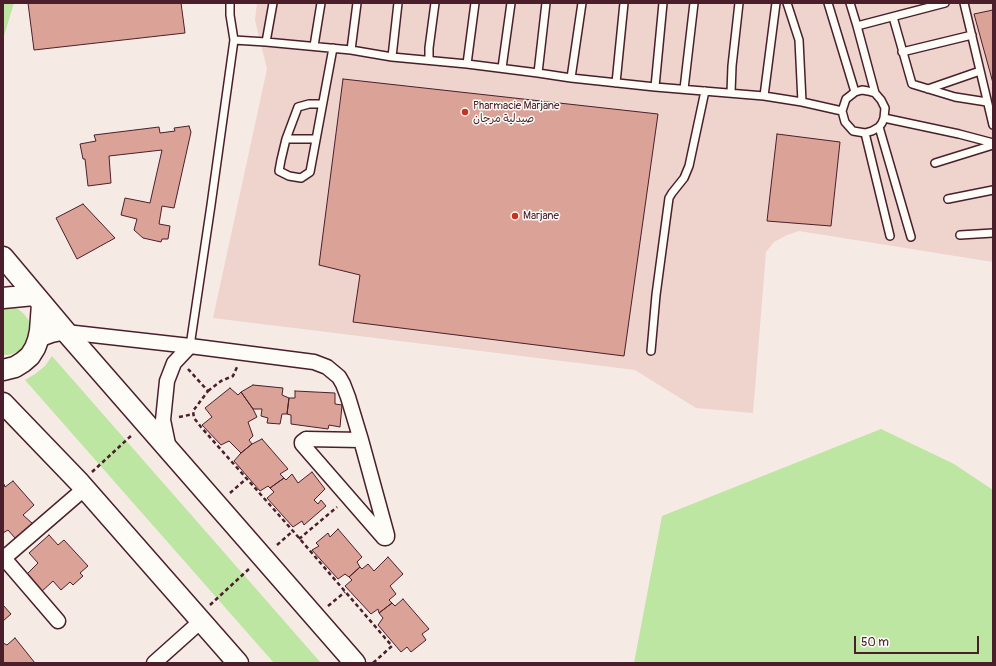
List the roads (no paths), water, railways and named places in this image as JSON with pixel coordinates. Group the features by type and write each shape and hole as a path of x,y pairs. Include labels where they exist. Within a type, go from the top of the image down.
{"street":[{"path":"3,257 170,452 355,663"},
{"path":"3,298 10,296 38,299"},
{"path":"3,370 15,367 23,362 30,356 35,348 38,340 38,299"},
{"path":"38,340 66,332 314,362 327,367 339,377 343,384 361,440 387,537 384,538 302,444 302,442 306,439 361,440"},
{"path":"170,452 163,420 166,381 174,363 190,346"},
{"path":"3,404 82,486 238,663"},
{"path":"58,621 3,558 82,486"},
{"path":"154,663 199,619"}],"lane":[{"path":"190,346 212,205 234,40 230,15 230,3"},
{"path":"266,42 273,3"},
{"path":"314,46 321,3"},
{"path":"350,50 358,3"},
{"path":"392,57 398,3"},
{"path":"429,60 429,48 435,3"},
{"path":"467,64 475,3"},
{"path":"502,68 511,3"},
{"path":"538,73 546,3"},
{"path":"571,78 582,3"},
{"path":"616,83 624,3"},
{"path":"654,87 663,3"},
{"path":"684,90 694,3"},
{"path":"731,93 732,66 739,3"},
{"path":"764,96 776,3"},
{"path":"787,3 799,40 802,102"},
{"path":"828,3 855,92"},
{"path":"850,3 875,93 885,108 884,118 879,127 872,132 865,133 853,131 845,122 842,111 846,99 855,92 862,90 875,93"},
{"path":"857,26 945,3"},
{"path":"964,3 993,125"},
{"path":"893,17 912,84 955,97 987,102"},
{"path":"902,52 972,35"},
{"path":"234,40 350,50 392,57 502,68 616,83 764,96 802,102 842,111"},
{"path":"322,104 309,104 298,107 286,139 279,171 289,176 300,178 310,172 332,48"},
{"path":"928,89 980,71"},
{"path":"651,351 656,295 669,198 684,178 689,166 705,91"},
{"path":"884,118 959,134 993,144"},
{"path":"879,127 911,237"},
{"path":"865,133 890,236"},
{"path":"286,139 316,140"},
{"path":"935,163 993,144"},
{"path":"948,199 993,190"},
{"path":"960,235 993,233"}],"place":[{"name":"Pharmacie Marjane صيدلية مرجان","path":"465,112"},
{"name":"Marjane","path":"515,216"}]}
